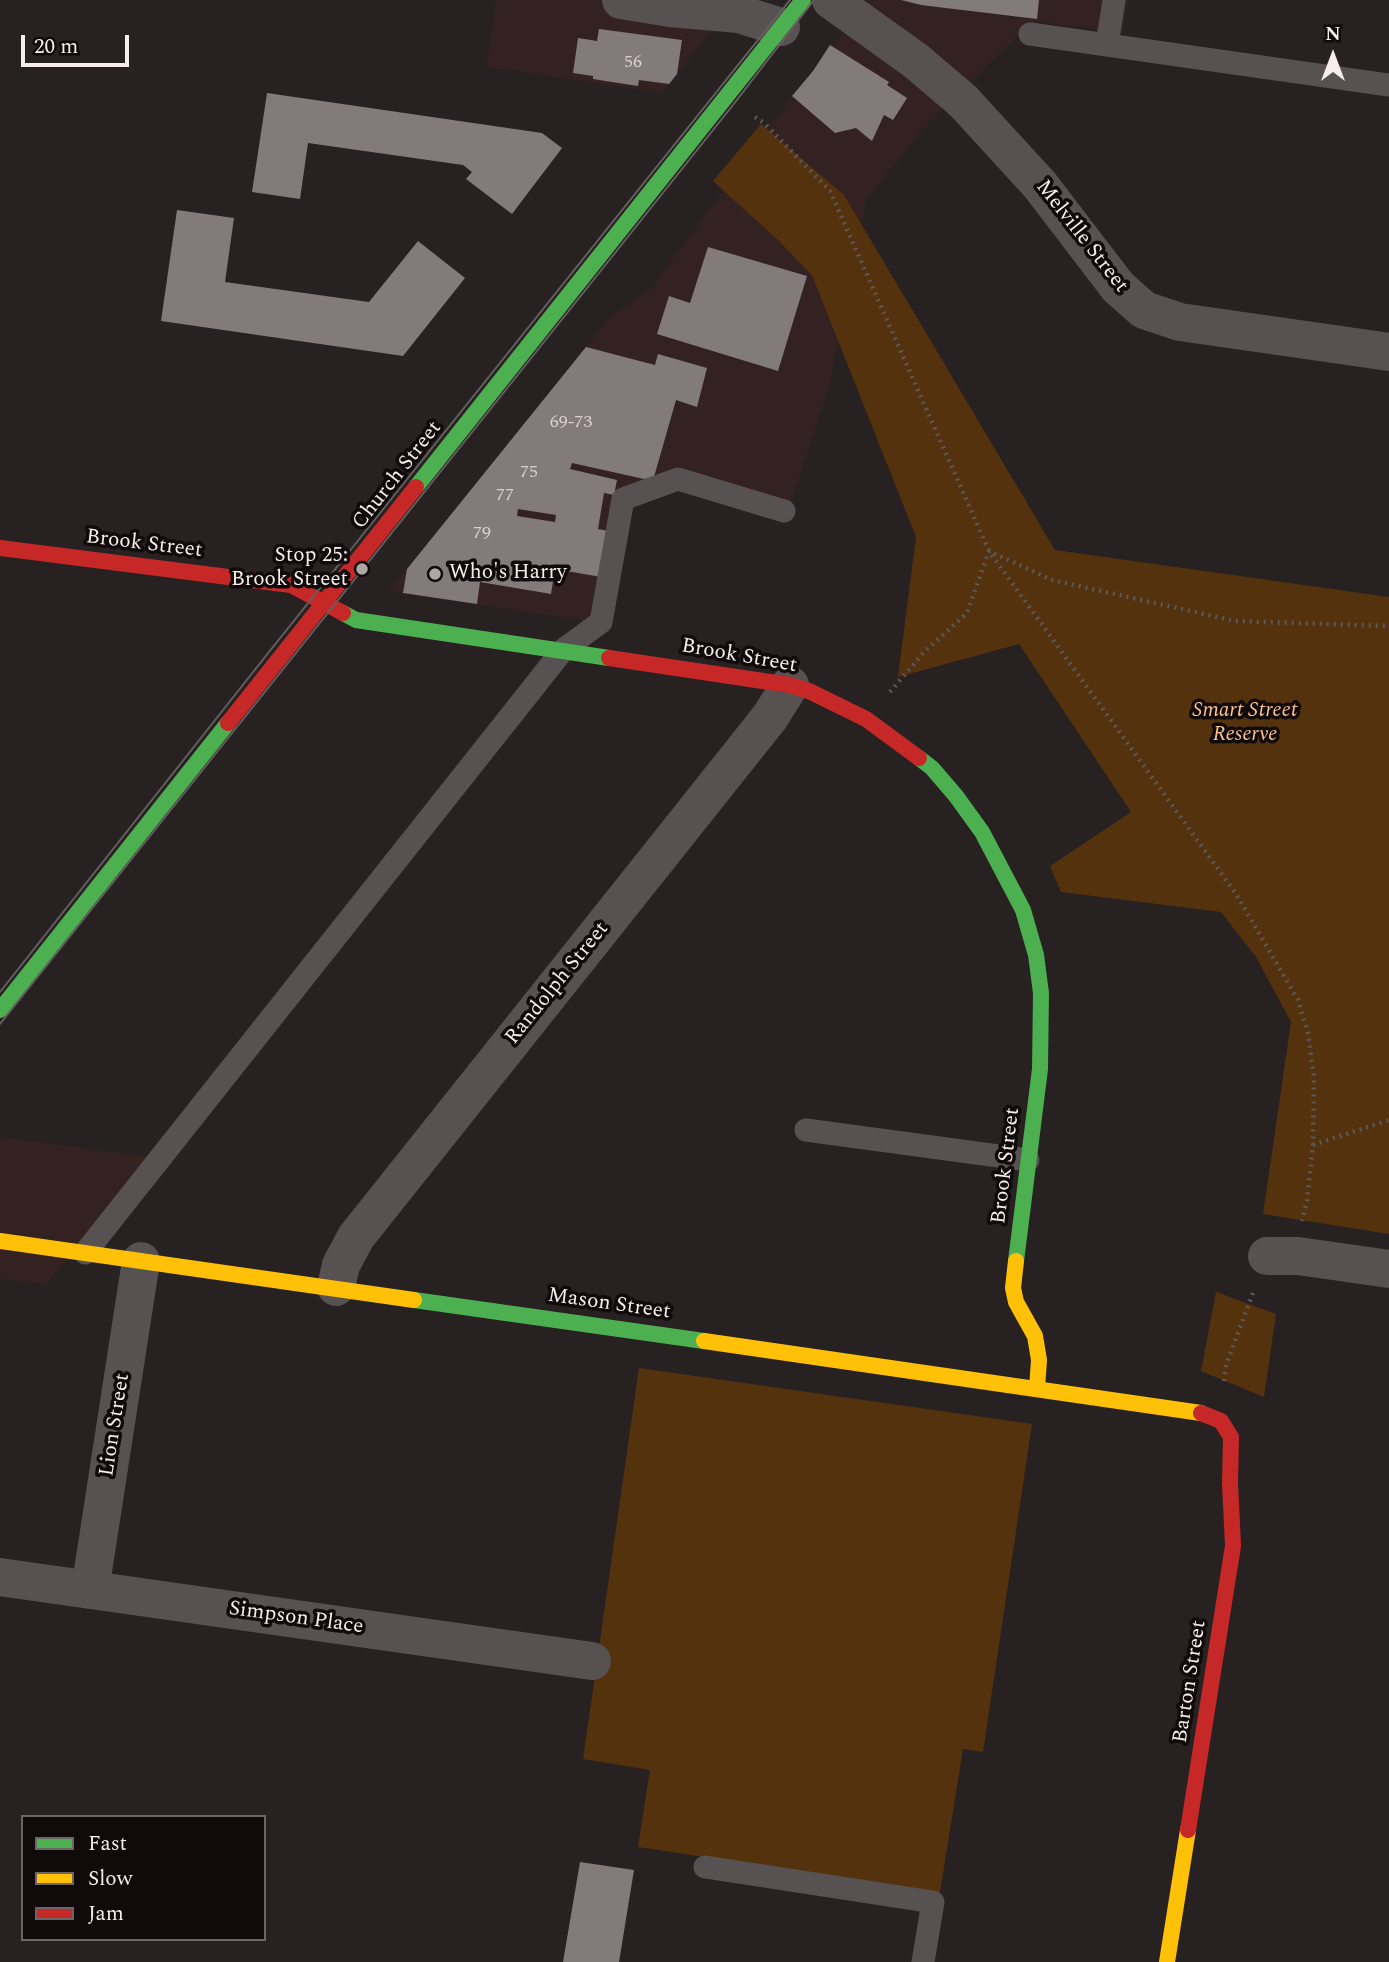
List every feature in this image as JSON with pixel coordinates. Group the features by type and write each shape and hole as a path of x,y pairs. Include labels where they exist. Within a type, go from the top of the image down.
{"street":[{"path":"621,0 739,14 792,13"},
{"name":"Melville Street","path":"831,0 916,61 963,101 1040,185 1118,287 1144,310 1180,322 1389,352"},
{"name":"Church Street","path":"0,1010 792,13"},
{"name":"Brook Street","path":"0,548 291,585 356,620 790,685 809,691 866,719 932,768 982,832 1023,911 1036,955 1041,1014 1040,1069 1013,1288 1016,1302 1035,1336 1039,1360 1037,1388"},
{"name":"Randolph Street","path":"336,1287 341,1265 356,1237 770,717 790,685"},
{"name":"Mason Street","path":"0,1241 1037,1388 1212,1416"},
{"path":"1267,1256 1298,1256 1389,1269"},
{"name":"Lion Street","path":"90,1590 141,1261"},
{"name":"Barton Street","path":"1167,1962 1233,1546 1231,1437 1221,1420 1212,1416"},
{"name":"Simpson Place","path":"0,1577 592,1661"}],"lane":[{"path":"1107,45 1114,0"},
{"path":"1030,34 1389,85"},
{"path":"85,1253 563,650 601,622 623,499 678,479 784,511"},
{"path":"806,1130 1028,1160"},
{"path":"705,1867 933,1902 923,1962"}],"path":[{"path":"725,98 764,123 830,191 989,551 1236,894 1283,972 1298,1000 1308,1033 1314,1078 1312,1145 1389,1120"},
{"path":"989,551 1052,580 1235,621 1389,626"},
{"path":"866,719 924,652 967,613 989,551"}],"shaded area":[{"path":"496,0 736,0 662,93 486,67"},
{"path":"869,0 1128,0 1123,32 1033,21 923,129 866,201 828,390 785,521 675,490 630,506 611,625 389,591 609,318 650,290 778,115"},
{"path":"0,1137 152,1157 46,1285 0,1279"}],"green space":[{"name":"Smart Street Reserve","path":"761,124 844,195 1055,550 1389,597 1389,1234 1263,1214 1291,1022 1256,957 1221,912 1061,892 1050,866 1131,812 1019,644 898,677 916,537 812,275 713,181"},
{"path":"1216,1292 1276,1314 1264,1397 1201,1371"},
{"path":"639,1368 1032,1424 983,1752 963,1749 940,1892 638,1847 650,1770 583,1759"}],"building":[{"path":"901,0 1039,0 1037,19 921,5"},
{"path":"599,29 682,40 677,74 669,84 639,80 638,86 573,73 578,38 597,41"},
{"path":"830,45 889,82 887,85 907,98 893,120 884,115 872,141 856,128 835,133 792,96"},
{"path":"267,93 542,133 562,148 512,214 466,179 472,172 463,165 308,143 300,199 252,192"},
{"path":"177,210 234,218 225,282 369,302 418,241 465,278 403,356 161,321"},
{"path":"708,247 807,276 778,371 657,334 669,296 690,303"},
{"path":"586,347 655,365 658,354 707,368 697,407 676,400 654,477 644,479 572,463 570,469 617,480 614,495 604,493 598,529 609,531 601,577 555,569 551,594 480,582 477,604 403,593 407,569","holes":["518,509 556,515 555,522 517,516"]},
{"path":"580,1862 634,1870 619,1962 563,1962"}],"tram line":[{"path":"0,992 790,0"},
{"path":"0,1024 814,0"}],"traffic: fast":[{"path":"416,487 803,0"},
{"path":"343,613 356,620 609,658"},
{"path":"0,1010 228,723"},
{"path":"919,758 932,768 956,796 982,832 1023,910 1036,955 1041,993 1040,1069 1016,1261"},
{"path":"414,1300 704,1341"}],"traffic: slow":[{"path":"0,1241 414,1300"},
{"path":"1016,1261 1013,1288 1016,1302 1035,1336 1039,1360 1037,1388"},
{"path":"704,1341 1201,1413"},
{"path":"1167,1962 1188,1830"}],"traffic: jam":[{"path":"228,723 416,487"},
{"path":"0,548 291,585 343,613"},
{"path":"609,658 790,685 809,691 866,719 919,758"},
{"path":"1188,1830 1233,1546 1231,1437 1221,1421 1201,1413"}],"place":[{"name":"Stop 25: Brook Street","path":"362,569"},
{"name":"Who's Harry","path":"435,574"}]}
